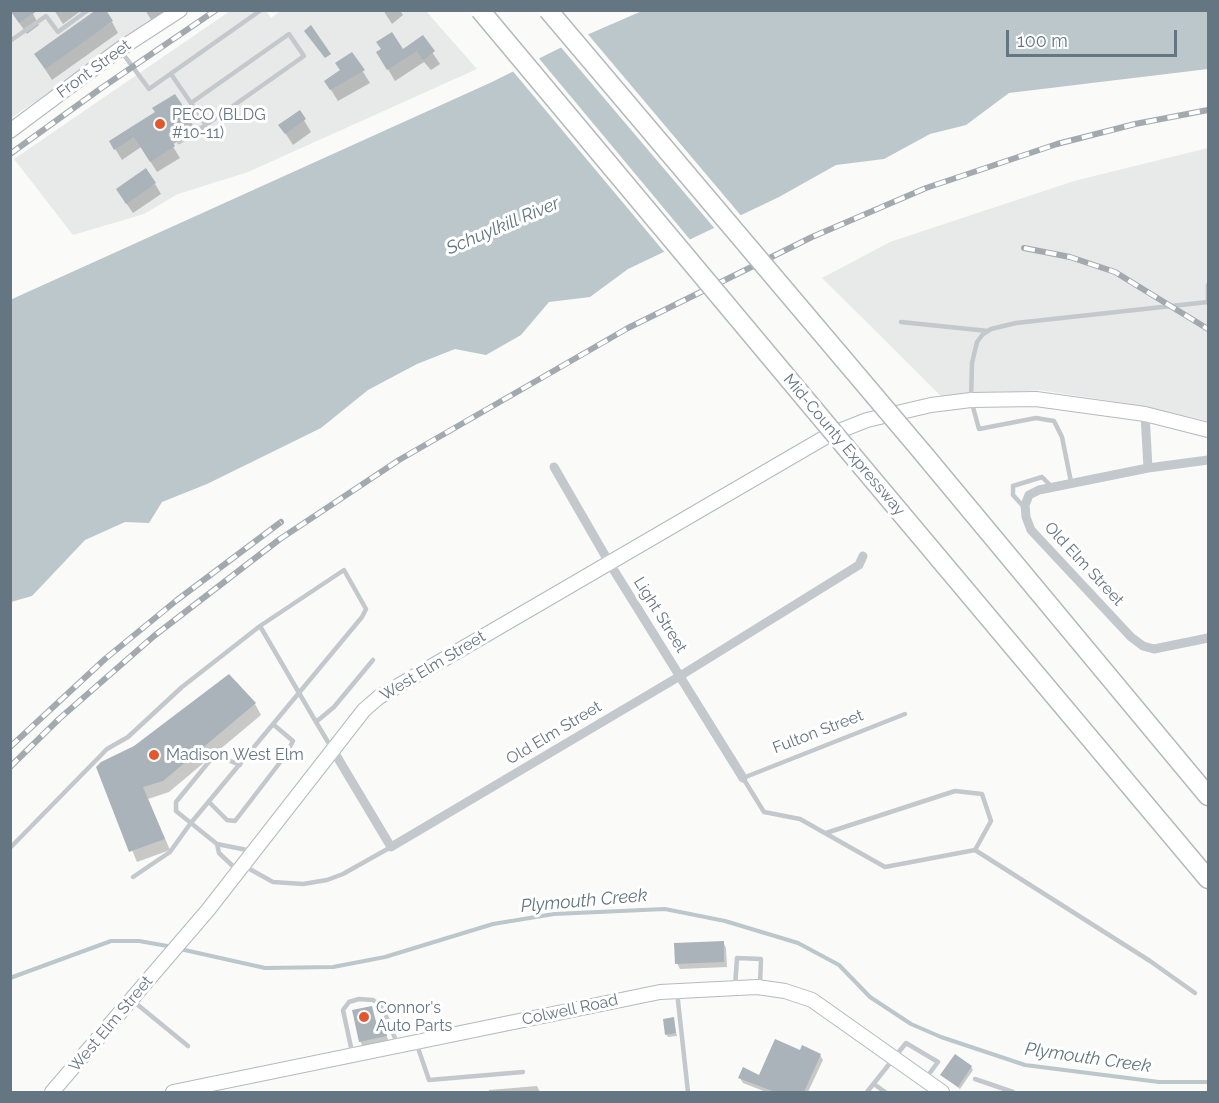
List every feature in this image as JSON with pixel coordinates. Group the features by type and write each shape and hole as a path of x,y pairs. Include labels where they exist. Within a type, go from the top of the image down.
{"highway":[{"name":"Mid-County Expressway","path":"480,10 1209,879"},
{"path":"548,10 1209,796"}],"main road":[{"name":"Front Street","path":"10,131 120,49 180,10"},
{"name":"West Elm Street","path":"52,1092 208,910 364,710 379,697 829,435 867,420 931,405 971,400 1036,399 1144,414 1209,430"},
{"name":"Colwell Road","path":"172,1092 676,990 735,987 785,990 812,1000 942,1092"}],"street":[{"path":"1144,414 1148,468"},
{"path":"1025,508 1029,495 1052,487 1148,468 1209,460"},
{"name":"Light Street","path":"554,467 610,564 742,778"},
{"name":"Old Elm Street","path":"1025,508 1031,530 1131,637 1143,646 1154,649 1209,638"},
{"name":"Old Elm Street","path":"391,847 680,676 859,565 863,556"},
{"path":"333,750 391,847"}],"lane":[{"path":"10,41 46,16 58,32 88,10"},
{"path":"120,49 149,89 261,10"},
{"path":"179,142 304,56 289,34 190,103"},
{"path":"171,74 206,124"},
{"path":"901,322 988,331 1016,323 1208,302 1209,285"},
{"path":"988,331 977,342 973,354 971,400 979,429 1036,418 1053,421 1062,437 1072,483"},
{"path":"1025,508 1013,495 1013,486 1041,477 1052,487"},
{"path":"10,848 107,749 128,737 182,687 260,626 344,570 366,609 299,695 190,824 170,852 133,877"},
{"path":"260,626 333,750"},
{"path":"316,722 334,707 374,660"},
{"name":"Fulton Street","path":"742,778 905,714"},
{"path":"209,802 228,820 235,821 285,756 293,741 274,725"},
{"path":"240,765 223,758 212,758 202,767 176,802 176,811 217,844 254,852"},
{"path":"742,778 764,812 800,819 885,867 975,850 1150,961 1195,993"},
{"path":"826,833 955,791 982,794 991,821 975,850"},
{"name":"Old Elm Street","path":"217,844 219,853 241,868 262,878 273,882 303,884 327,880 343,874 391,847"},
{"path":"735,987 737,958 761,959 760,987"},
{"path":"676,990 688,1092"},
{"path":"131,1000 188,1046"},
{"path":"352,1055 343,1010 349,1002 373,1000 382,1006 398,1046"},
{"path":"416,1042 429,1080 523,1072"},
{"path":"867,1092 906,1043 938,1062 924,1080"},
{"path":"975,1079 1013,1092"},
{"path":"874,1084 885,1092"}],"shaded area":[{"path":"282,10 426,11 477,69 248,172 178,194 144,214 73,235 14,159 230,11 266,11 271,18"},
{"path":"11,11 170,11 11,118"},
{"path":"1208,148 1208,421 1131,404 1039,390 944,399 822,278 890,242 1074,181"}],"water":[{"name":"Schuylkill River","path":"642,11 1208,11 1208,69 1009,93 966,125 930,134 884,159 836,165 779,197 628,269 590,297 549,302 521,335 486,355 455,349 417,364 368,390 321,428 207,484 162,502 149,523 125,522 85,540 32,596 11,602 10,300 492,82 582,37"}],"pier":[{"path":"586,32 743,218 716,230 559,45"},
{"path":"537,56 692,242 666,254 511,69"}],"building":[{"path":"10,10 38,10 19,23"},
{"path":"96,10 106,10 113,21 45,69 34,54"},
{"path":"311,25 331,54 325,58 304,31"},
{"path":"392,32 403,49 423,35 435,51 423,60 417,51 387,70 376,52 381,49 376,42"},
{"path":"352,52 365,70 330,90 324,81 340,70 335,63"},
{"name":"PECO (BLDG #10-11)","path":"175,94 191,118 167,134 175,146 150,162 134,137 114,150 109,141 155,112 152,108"},
{"name":"PECO (BLDG #10-11)","path":"300,110 306,119 285,134 278,125"},
{"name":"PECO (BLDG #10-11)","path":"146,168 156,183 126,204 116,189"},
{"name":"Madison West Elm","path":"229,674 256,703 163,781 143,787 165,839 129,852 96,767 101,762 134,746"},
{"path":"724,941 724,962 675,964 674,943"},
{"name":"Connor's Auto Parts","path":"372,1006 377,1026 384,1024 387,1036 359,1042 352,1010"},
{"path":"674,1017 676,1033 665,1035 663,1019"},
{"path":"775,1039 800,1050 802,1045 821,1054 804,1092 775,1092 738,1078 743,1067 759,1075"},
{"path":"955,1054 972,1066 958,1087 940,1075"}],"waterway":[{"name":"Plymouth Creek","path":"180,949 265,968 333,967 385,957 493,924 554,914 665,909 725,921 798,943 839,965 870,997 911,1024 941,1037 1025,1065 1159,1082 1208,1082"},
{"name":"Plymouth Creek","path":"10,978 111,941 139,941 173,947"}],"railway":[{"path":"10,154 216,10"},
{"path":"10,767 59,719 154,636 280,539 399,460 628,328 812,237 926,188 1057,144 1135,124 1208,110"},
{"path":"1024,248 1070,257 1115,272 1208,329"},
{"path":"10,747 105,659 177,600 281,522"}],"place":[{"name":"PECO (BLDG #10-11)","path":"160,124"},
{"name":"Madison West Elm","path":"154,755"},
{"name":"Connor's Auto Parts","path":"364,1017"}]}
